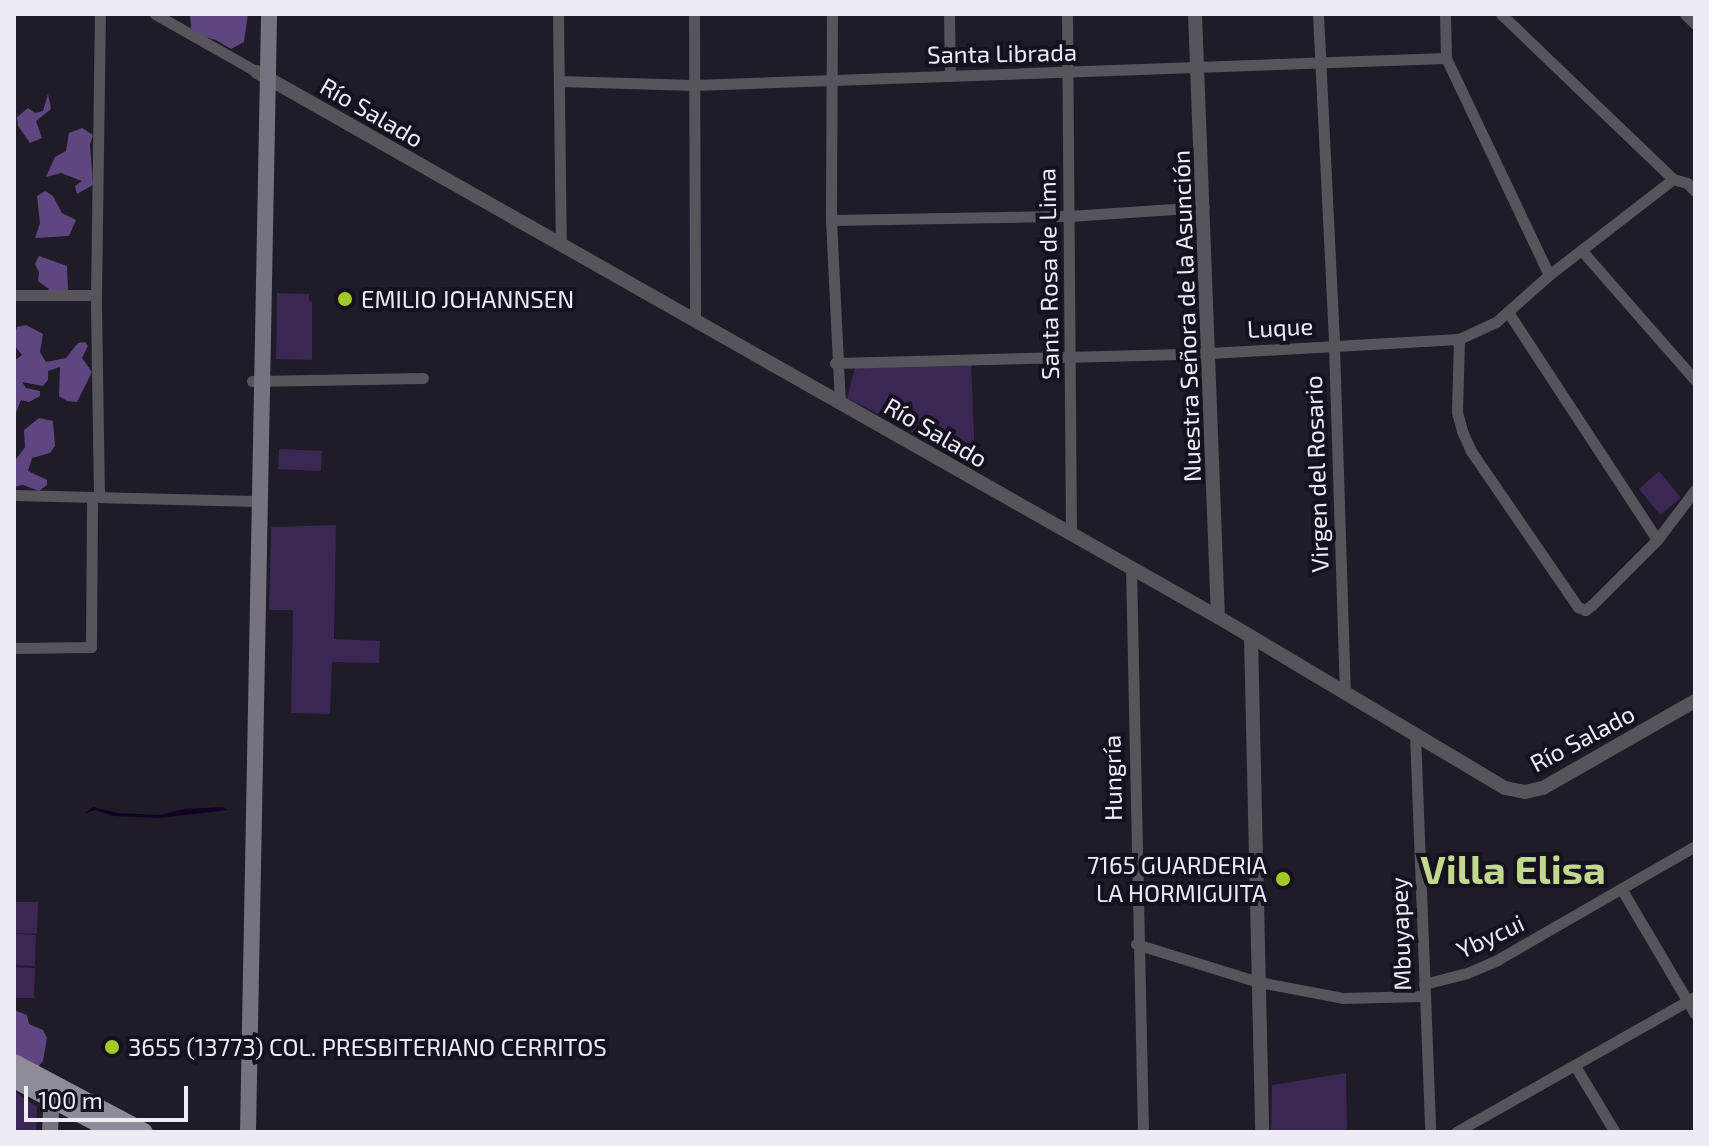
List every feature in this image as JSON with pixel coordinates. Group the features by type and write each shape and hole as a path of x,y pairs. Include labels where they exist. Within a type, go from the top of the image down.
{"main road":[{"path":"241,1132 258,381 262,75 258,14"},
{"path":"262,75 269,14"},
{"path":"248,1132 253,654"},
{"path":"14,1063 115,1132"},
{"path":"14,1079 51,1091 144,1132"},
{"path":"50,1132 51,1091"}],"street":[{"path":"14,648 91,647 96,497 100,14"},
{"name":"Río Salado","path":"155,14 1218,617 1488,779 1525,792 1543,788 1695,701"},
{"path":"558,14 561,245"},
{"path":"694,14 695,321"},
{"path":"832,14 831,220 835,363 840,403"},
{"path":"949,14 950,76"},
{"name":"Santa Rosa de Lima","path":"1067,14 1071,534"},
{"name":"Nuestra Señora de la Asunción","path":"1195,14 1218,617"},
{"name":"Virgen del Rosario","path":"1318,14 1334,346 1345,692"},
{"path":"1445,14 1446,58 1549,275"},
{"path":"1501,14 1673,179 1692,183"},
{"path":"1685,14 1695,24"},
{"name":"Santa Librada","path":"559,81 695,85 1446,58"},
{"name":"Luque","path":"835,363 1210,353 1459,339 1479,332 1508,312 1549,275 1673,179"},
{"path":"831,220 1069,216 1204,207"},
{"path":"1582,251 1695,380"},
{"path":"14,295 96,295"},
{"path":"1508,312 1657,540"},
{"path":"1459,339 1457,412 1462,431 1471,451 1578,607 1585,610 1592,605 1657,540 1695,490"},
{"path":"258,381 423,378"},
{"path":"14,495 256,501"},
{"name":"Hungría","path":"1131,568 1136,944 1143,1132"},
{"path":"1251,637 1262,1132"},
{"name":"Mbuyapey","path":"1415,734 1430,1132"},
{"name":"Ybycui","path":"1136,944 1259,982 1343,998 1424,990 1497,960 1695,846"},
{"path":"1622,890 1692,999 1695,1014"},
{"path":"1456,1132 1470,1129 1692,999"},
{"path":"1575,1066 1615,1132"}],"shaded area":[{"path":"190,14 248,14 244,42 231,49 216,40 198,35 191,28"},
{"path":"48,94 51,109 36,121 42,138 30,143 18,126 17,117 28,108 35,113 43,111"},
{"path":"82,128 93,135 90,145 93,185 77,194 75,186 82,181 61,173 46,177 55,157 66,151 69,133"},
{"path":"45,191 53,196 62,213 76,220 69,236 35,238 40,223 37,196"},
{"path":"39,256 67,266 68,290 42,295 49,289 38,281 39,272 35,264"},
{"path":"277,293 309,294 309,301 312,302 312,360 276,359"},
{"path":"26,325 43,334 40,352 46,362 66,358 78,343 85,342 88,346 82,358 92,372 77,402 59,396 60,367 48,371 48,380 43,386 22,382 26,388 40,391 40,396 29,402 21,400 14,418 14,361 22,355 14,345 14,336 17,327"},
{"path":"971,358 975,464 847,398 856,363"},
{"path":"39,418 53,421 55,446 50,453 32,458 28,471 47,480 47,485 39,491 23,485 14,487 14,462 25,447 24,430"},
{"path":"279,449 322,451 321,471 278,469"},
{"path":"1659,471 1681,498 1660,515 1639,489"},
{"path":"336,525 334,639 380,641 379,663 332,662 330,714 291,713 293,610 269,610 271,527"},
{"path":"93,807 118,813 160,815 184,809 223,807 228,810 160,818 114,816 95,810 84,814"},
{"path":"14,902 38,902 37,934 14,933"},
{"path":"14,934 36,935 35,966 14,965"},
{"path":"14,967 35,968 34,998 14,998"},
{"path":"14,1010 27,1015 29,1024 43,1030 47,1038 43,1061 38,1067 14,1059"},
{"path":"1346,1073 1347,1132 1271,1132 1272,1085"},
{"path":"14,1091 37,1107 36,1132 14,1132"}],"place":[{"name":"EMILIO JOHANNSEN","path":"345,299"},
{"name":"7165 GUARDERIA LA HORMIGUITA","path":"1283,879"},
{"name":"3655 (13773) COL. PRESBITERIANO CERRITOS","path":"112,1047"}],"district":[{"name":"Villa Elisa","path":"1513,868"}]}
